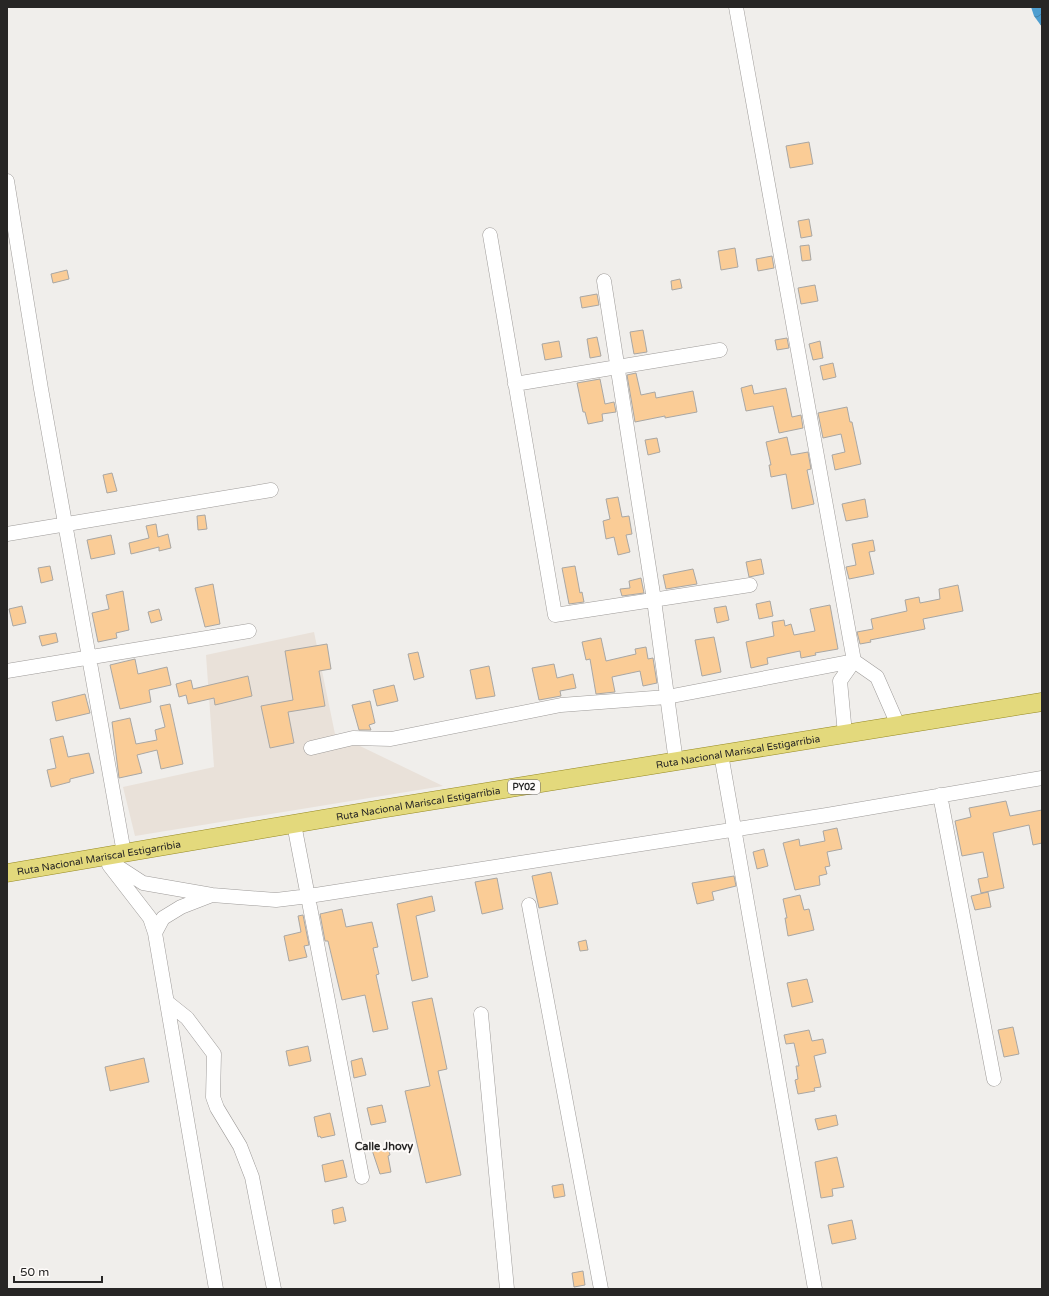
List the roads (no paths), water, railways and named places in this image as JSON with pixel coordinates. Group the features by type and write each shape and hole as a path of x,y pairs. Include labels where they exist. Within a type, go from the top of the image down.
{"main road":[{"name":"Ruta Nacional Mariscal Estigarribia","path":"7,873 294,824 1042,702"}],"street":[{"path":"736,7 854,660 877,677 898,725"},
{"path":"7,181 88,657 124,854"},
{"path":"490,235 555,615 750,585"},
{"path":"604,281 654,600 676,762"},
{"path":"515,384 720,350"},
{"path":"7,534 271,490"},
{"path":"7,670 249,631"},
{"path":"311,748 353,738 391,739 561,706 667,697 854,660"},
{"path":"844,734 840,681 854,660"},
{"path":"721,754 815,1289"},
{"path":"103,857 143,883 212,895 276,900 735,829 1042,778"},
{"path":"940,796 994,1079"},
{"path":"294,824 362,1177"},
{"path":"103,857 150,918 155,933 216,1289"},
{"path":"155,933 163,918 181,908 212,895"},
{"path":"529,905 601,1289"},
{"path":"168,1002 187,1018 214,1054 213,1097 217,1108 240,1146 252,1177 274,1289"},
{"path":"481,1014 507,1289"}],"water":[{"path":"1031,7 1042,7 1042,27 1034,16"}],"district":[{"name":"Calle Jhovy","path":"384,1146"}]}
